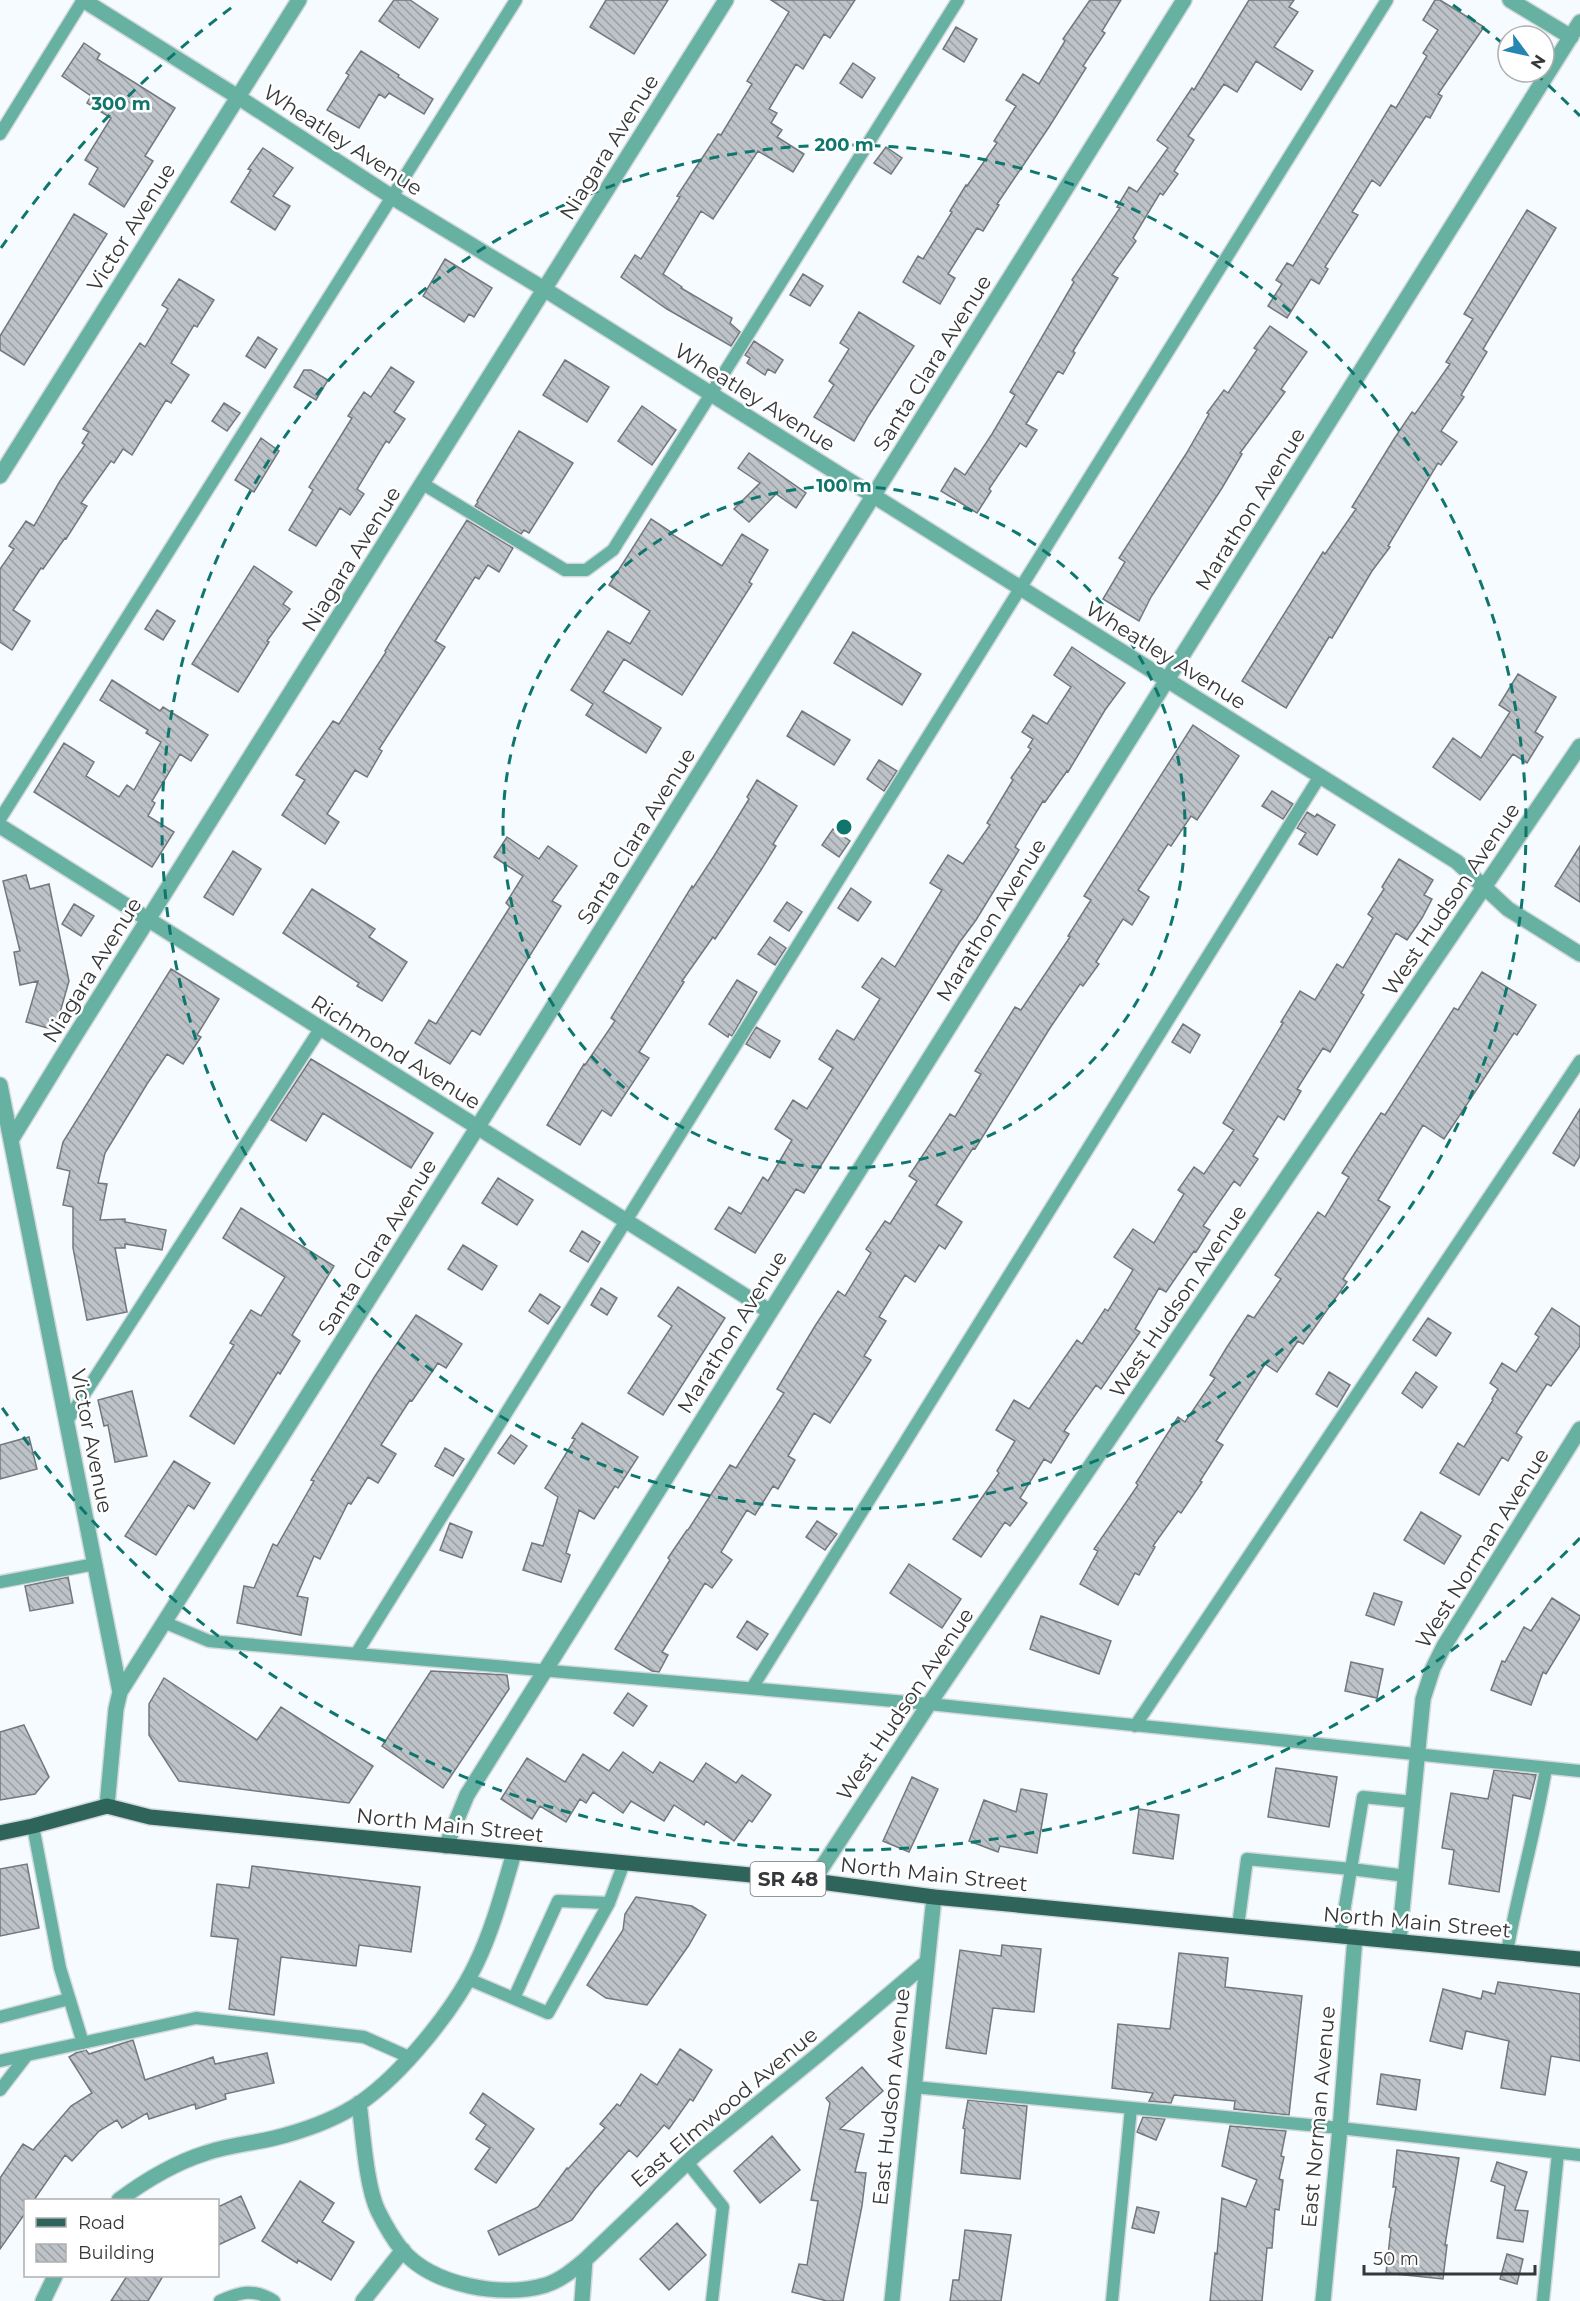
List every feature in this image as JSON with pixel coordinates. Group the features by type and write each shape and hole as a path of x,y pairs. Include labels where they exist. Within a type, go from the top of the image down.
{"main road":[{"name":"North Main Street","path":"0,1833 107,1806 150,1816 813,1881 934,1897 1580,1959"}],"street":[{"name":"Wheatley Avenue","path":"83,0 392,197 544,289 1457,862 1508,909 1580,954"},
{"name":"Victor Avenue","path":"0,477 299,0"},
{"name":"Niagara Avenue","path":"11,1140 726,0"},
{"name":"Santa Clara Avenue","path":"120,1692 166,1623 1184,0"},
{"path":"1510,0 1571,37"},
{"name":"Marathon Avenue","path":"446,1846 467,1795 1580,22"},
{"name":"West Hudson Avenue","path":"813,1881 929,1704 1580,746"},
{"name":"Richmond Avenue","path":"0,826 770,1311"},
{"name":"Victor Avenue","path":"0,1085 120,1692 116,1709 107,1806"},
{"name":"West Norman Avenue","path":"1399,1941 1423,1699 1432,1668 1580,1429"},
{"path":"120,2199 173,2166 207,2152 315,2125 359,2103 385,2083 437,2026 468,1979 490,1929 514,1853"},
{"name":"East Hudson Avenue","path":"892,2301 934,1897"},
{"name":"East Norman Avenue","path":"1323,2301 1340,2128 1347,1936"},
{"name":"East Elmwood Avenue","path":"403,2250 438,2275 482,2295 546,2284 569,2274 687,2162 926,1963"},
{"path":"359,2103 375,2204 403,2250 363,2301"},
{"path":"582,2301 585,2260"},
{"path":"43,2301 55,2277"}],"lane":[{"path":"0,134 83,0"},
{"path":"0,819 516,0"},
{"path":"423,484 565,570 586,570 613,550 958,0"},
{"path":"356,1654 1387,0"},
{"path":"752,1688 1320,776"},
{"path":"67,1421 320,1029"},
{"path":"1135,1726 1580,1061"},
{"path":"0,1582 95,1564"},
{"path":"166,1623 209,1641 929,1704 1580,1771"},
{"path":"1507,1952 1519,1891 1539,1816 1546,1768"},
{"path":"1347,1936 1351,1869 1363,1797 1413,1802"},
{"path":"33,1826 60,1968 83,2043"},
{"path":"1238,1926 1247,1859 1406,1876"},
{"path":"468,1979 548,2013 609,1903 624,1863"},
{"path":"514,1998 558,1901 609,1903"},
{"path":"0,2017 69,1999"},
{"path":"0,2061 196,2019 364,2037 409,2056"},
{"path":"0,2090 27,2055"},
{"path":"914,2087 1340,2128 1580,2156"},
{"path":"1112,2301 1131,2108"},
{"path":"1543,2301 1558,2153"},
{"path":"687,2162 723,2207 712,2301"},
{"path":"220,2301 242,2291 267,2296 274,2301"}],"building":[{"path":"394,0 410,0 438,19 419,48 379,21"},
{"path":"606,0 668,0 634,54 590,27"},
{"path":"771,0 855,0 830,38 824,34 803,69 796,64 769,109 777,113 771,123 782,130 777,137 804,154 793,172 758,151 713,219 701,211 663,274 681,288 732,318 730,323 740,332 731,346 667,309 621,277 635,255 641,259 680,197 677,196 718,134 721,135 752,84 747,81 789,12"},
{"path":"1090,0 1121,0 1102,31 1105,33 1083,66 1086,68 1049,127 997,204 999,205 983,231 977,228 948,274 955,278 940,304 903,282 918,256 923,259 966,185 997,143 994,141 1016,106 1006,100 1023,74 1039,84 1065,41 1063,39"},
{"path":"1249,0 1294,0 1289,7 1298,12 1274,47 1313,71 1301,90 1256,61 1237,92 1224,84 1188,136 1194,140 1174,171 1178,174 1163,195 1160,193 1133,238 1136,241 1112,275 1118,278 1073,351 1075,353 1063,374 1058,371 1026,424 1037,430 1026,447 1020,443 989,489 991,491 977,513 941,491 955,468 965,475 992,434 1015,395 1010,392 1074,282 1072,280 1120,208 1117,207 1129,187 1137,192 1168,148 1157,140 1192,88 1194,90"},
{"path":"1435,0 1440,0 1484,27 1438,94 1442,96 1430,118 1426,116 1380,186 1372,180 1352,212 1358,215 1325,267 1328,269 1319,284 1311,279 1287,318 1268,306 1282,284 1276,280 1287,263 1293,266 1391,105 1396,108 1427,56 1423,53 1438,30 1423,20"},
{"path":"956,27 977,39 964,62 943,49"},
{"path":"84,43 100,54 97,59 175,108 145,156 153,161 124,207 89,184 98,168 85,160 111,118 87,103 91,96 62,76"},
{"path":"361,51 433,99 424,114 389,93 385,98 379,94 359,128 327,110 349,75 346,73"},
{"path":"853,63 875,78 862,98 840,83"},
{"path":"886,147 902,158 891,174 874,163"},
{"path":"263,148 293,168 273,196 290,206 275,230 231,202 251,170 248,169"},
{"path":"1527,210 1556,228 1483,349 1487,352 1461,395 1464,397 1441,431 1457,442 1441,465 1438,463 1388,546 1390,547 1372,571 1332,638 1329,637 1286,708 1242,681 1323,552 1325,554 1356,509 1352,507 1394,439 1412,412 1415,414 1450,364 1446,362 1473,319 1464,314"},
{"path":"74,214 107,234 24,365 0,350 0,336"},
{"path":"445,259 492,288 474,317 469,314 464,322 423,296"},
{"path":"803,274 823,286 810,306 790,295"},
{"path":"179,279 214,300 197,327 194,325 171,363 189,375 171,403 166,400 132,455 123,449 114,463 111,461 81,503 87,506 66,539 43,569 41,568 13,610 30,621 12,650 0,642 0,569 14,549 9,546 26,521 34,526 60,481 85,445 82,443 89,432 83,429 140,343 145,347 168,309 162,305"},
{"path":"859,312 914,346 854,441 814,417 834,385 829,381 849,349 840,343"},
{"path":"1270,326 1307,352 1281,389 1285,392 1240,453 1242,454 1222,488 1151,597 1139,621 1103,599 1125,562 1119,558 1186,454 1209,414 1207,413 1224,390 1228,393 1257,350 1254,348"},
{"path":"258,337 277,349 265,368 246,356"},
{"path":"754,341 783,360 775,373 768,369 765,375 747,363 750,358 745,355"},
{"path":"565,360 609,387 587,422 543,395"},
{"path":"391,367 414,382 394,412 405,419 389,443 386,441 357,489 364,494 350,515 340,508 316,546 289,530 313,490 309,487 352,418 348,416 364,392 371,397"},
{"path":"304,370 311,370 328,380 316,400 294,387"},
{"path":"224,403 240,413 227,431 212,421"},
{"path":"642,406 676,430 652,465 618,441"},
{"path":"519,431 573,463 529,533 524,530 521,534 475,506"},
{"path":"261,438 279,451 254,492 235,480"},
{"path":"749,453 806,493 796,508 776,494 749,522 734,509 760,483 738,468"},
{"path":"651,519 722,566 742,534 768,550 749,582 752,584 682,695 624,659 603,692 661,728 646,753 586,715 593,704 571,690 608,631 630,644 650,611 609,585"},
{"path":"467,520 513,548 499,572 488,565 479,579 475,577 435,641 445,647 379,749 382,751 367,777 355,770 327,814 339,822 325,844 282,815 305,780 296,775 333,721 339,724"},
{"path":"254,566 292,592 283,604 290,609 267,641 269,642 238,692 192,664"},
{"path":"157,610 175,621 163,640 145,629"},
{"path":"853,632 921,674 902,705 834,663"},
{"path":"1072,647 1125,683 1105,710 1068,772 1045,802 1043,801 1015,847 1019,850 804,1193 796,1189 755,1253 715,1229 729,1207 741,1214 763,1177 768,1181 792,1140 775,1129 793,1100 807,1109 833,1068 819,1059 837,1030 854,1040 880,999 862,987 882,958 895,967 942,890 930,883 948,855 963,864 990,825 987,823 1013,780 1011,778 1031,749 1028,747 1033,739 1022,732 1033,715 1047,724 1071,687 1054,675"},
{"path":"1518,674 1556,697 1535,732 1543,737 1527,763 1513,754 1480,800 1433,767 1453,738 1481,758 1510,712 1499,705"},
{"path":"112,680 160,711 163,707 208,735 191,761 180,754 152,801 155,803 148,816 174,832 152,867 34,792 64,743 94,762 86,776 119,797 127,785 134,790 161,742 146,733 148,730 100,700"},
{"path":"802,711 850,740 834,765 787,736"},
{"path":"1193,725 1239,756 1197,820 1191,816 1171,846 1168,844 1138,890 1149,897 1132,925 1123,919 1096,962 1099,964 1083,986 1080,984 1050,1028 975,1149 973,1148 936,1205 962,1222 945,1249 939,1245 915,1282 905,1275 879,1317 886,1321 864,1356 871,1360 830,1423 814,1413 788,1456 795,1460 778,1489 773,1486 755,1515 747,1510 721,1552 732,1560 712,1588 705,1583 662,1652 668,1655 659,1672 652,1671 615,1649 670,1560 668,1558 730,1465 736,1468 784,1393 777,1389 815,1326 838,1291 845,1296 871,1253 866,1249 885,1221 890,1224 917,1181 909,1176 950,1114 955,1117 981,1074 975,1071 1015,1007 1021,1010 1070,937 1068,936 1091,900 1084,896"},
{"path":"879,760 897,771 884,791 867,779"},
{"path":"757,780 797,806 773,844 776,846 761,870 715,939 713,937 682,981 684,982 639,1052 649,1058 611,1116 602,1110 580,1145 547,1125 584,1064 615,1021 611,1018 692,886 693,888 749,799 747,797"},
{"path":"1272,791 1293,804 1283,819 1262,806"},
{"path":"1307,812 1315,817 1317,814 1335,825 1317,855 1299,844 1306,833 1297,828"},
{"path":"833,829 850,841 839,857 822,845"},
{"path":"507,837 539,859 548,846 577,866 552,901 561,906 480,1035 472,1030 450,1064 415,1043 429,1020 436,1024 510,907 506,903 523,876 494,857"},
{"path":"1580,846 1580,902 1555,886"},
{"path":"233,851 261,869 233,915 204,897"},
{"path":"1399,859 1433,880 1424,895 1432,899 1422,918 1407,940 1396,933 1361,993 1364,995 1330,1052 1323,1048 1297,1089 1301,1091 1284,1120 1278,1116 1253,1156 1258,1159 1240,1186 1234,1181 1203,1226 1210,1230 1196,1252 1194,1251 1166,1292 1159,1288 1135,1329 1140,1332 1101,1389 1096,1385 1064,1431 1069,1434 1051,1463 1044,1459 1020,1498 1027,1503 1010,1526 1005,1522 981,1557 953,1539 999,1473 997,1471 1015,1441 996,1430 1014,1400 1029,1409 1077,1340 1082,1344 1105,1309 1108,1311 1133,1270 1114,1257 1133,1229 1154,1243 1184,1194 1178,1190 1194,1167 1204,1174 1234,1130 1223,1123 1300,991 1315,1000 1337,964 1343,968 1373,918 1368,914"},
{"path":"26,875 30,889 49,884 69,981 55,1030 26,1022 38,981 20,985 14,952 20,951 3,881"},
{"path":"851,888 871,902 858,921 838,908"},
{"path":"312,889 375,929 369,937 407,962 382,1001 357,986 359,983 283,933"},
{"path":"787,902 802,912 789,931 774,921"},
{"path":"74,904 94,916 81,936 62,924"},
{"path":"770,937 786,948 775,965 758,954"},
{"path":"171,969 219,999 197,1035 201,1037 183,1064 167,1054 147,1084 105,1153 98,1183 107,1184 100,1220 125,1219 125,1222 166,1230 162,1250 125,1244 125,1248 115,1248 127,1312 87,1320 73,1248 73,1207 63,1205 70,1171 57,1168 63,1142"},
{"path":"1482,972 1536,1005 1517,1035 1514,1033 1444,1139 1423,1125 1378,1200 1390,1207 1343,1279 1347,1282 1303,1344 1298,1341 1277,1372 1265,1364 1216,1441 1223,1445 1200,1481 1202,1482 1181,1513 1178,1511 1153,1546 1155,1547 1139,1575 1135,1573 1118,1605 1080,1584 1098,1551 1094,1549 1138,1485 1136,1483 1178,1417 1185,1422 1215,1378 1210,1375 1227,1347 1248,1315 1254,1318 1281,1279 1275,1275 1318,1212 1325,1217 1349,1177 1342,1173 1381,1113 1385,1115 1454,1008 1458,1010"},
{"path":"737,980 757,992 732,1036 729,1034 728,1037 709,1024"},
{"path":"1183,1024 1200,1035 1190,1053 1172,1042"},
{"path":"756,1027 780,1041 770,1058 746,1044"},
{"path":"311,1059 433,1133 411,1168 323,1113 306,1141 271,1120"},
{"path":"1580,1109 1580,1156 1574,1166 1553,1153"},
{"path":"498,1178 533,1200 517,1225 482,1203"},
{"path":"241,1208 334,1266 292,1335 300,1341 234,1444 190,1416 234,1345 230,1343 251,1310 261,1316 285,1277 223,1238"},
{"path":"582,1231 600,1242 588,1262 570,1251"},
{"path":"463,1245 497,1266 482,1290 448,1269"},
{"path":"678,1287 725,1318 663,1415 628,1393 672,1326 658,1316"},
{"path":"601,1288 617,1298 607,1315 591,1305"},
{"path":"540,1294 560,1307 548,1324 529,1311"},
{"path":"1552,1308 1580,1327 1580,1346 1551,1386 1547,1384 1516,1433 1522,1437 1508,1461 1502,1457 1479,1495 1440,1473 1458,1443 1464,1447 1493,1400 1498,1389 1490,1383 1502,1363 1516,1372 1539,1337 1535,1334"},
{"path":"416,1315 462,1344 446,1368 438,1363 412,1401 410,1400 381,1445 396,1454 378,1483 368,1477 351,1504 348,1503 320,1559 314,1556 297,1596 308,1598 301,1635 237,1623 244,1586 254,1588 273,1544 277,1546 314,1481 311,1480 375,1376"},
{"path":"1428,1318 1451,1333 1436,1356 1413,1340"},
{"path":"1329,1372 1350,1385 1337,1407 1316,1394"},
{"path":"1416,1372 1437,1387 1422,1408 1402,1393"},
{"path":"132,1391 147,1456 115,1462 108,1425 104,1426 98,1400"},
{"path":"582,1423 638,1457 618,1488 615,1486 594,1519 579,1510 566,1553 570,1555 561,1582 523,1570 532,1543 543,1546 558,1497 545,1488 575,1439 572,1438"},
{"path":"511,1435 527,1446 514,1464 498,1453"},
{"path":"29,1437 37,1469 0,1479 0,1445"},
{"path":"445,1448 464,1459 453,1476 435,1466"},
{"path":"174,1461 210,1483 194,1509 188,1505 156,1555 125,1536"},
{"path":"1421,1512 1461,1536 1444,1564 1404,1540"},
{"path":"817,1521 837,1534 825,1550 806,1537"},
{"path":"450,1523 472,1532 462,1558 440,1550"},
{"path":"909,1564 961,1599 942,1628 890,1593"},
{"path":"68,1577 73,1603 30,1611 25,1586"},
{"path":"1374,1593 1402,1602 1394,1625 1366,1615"},
{"path":"1552,1598 1580,1618 1546,1674 1543,1672 1531,1705 1491,1690 1502,1661 1505,1662 1524,1627 1531,1631"},
{"path":"1041,1616 1111,1641 1099,1674 1030,1649"},
{"path":"747,1621 768,1634 757,1650 737,1637"},
{"path":"1351,1662 1383,1669 1377,1698 1345,1691"},
{"path":"431,1671 507,1675 509,1689 443,1788 382,1746"},
{"path":"164,1678 257,1740 281,1707 373,1766 349,1803 179,1781 149,1735 149,1704"},
{"path":"628,1693 647,1706 633,1726 614,1713"},
{"path":"24,1725 49,1777 35,1794 0,1800 0,1732"},
{"path":"623,1752 653,1773 660,1762 693,1782 706,1763 736,1783 742,1775 771,1795 752,1822 749,1820 734,1841 706,1821 704,1825 674,1805 664,1821 631,1801 623,1813 593,1792 586,1803 580,1799 566,1822 540,1806 532,1819 501,1799 527,1758 565,1782 583,1754 609,1771"},
{"path":"1276,1768 1337,1777 1329,1827 1268,1817"},
{"path":"1494,1770 1536,1775 1530,1799 1513,1795 1499,1892 1449,1884 1454,1850 1442,1848 1451,1793 1488,1799"},
{"path":"912,1777 938,1789 909,1852 883,1841"},
{"path":"1021,1789 1047,1794 1037,1853 1000,1846 998,1852 969,1841 984,1800 1016,1812"},
{"path":"1139,1809 1179,1815 1173,1859 1133,1853"},
{"path":"27,1864 39,1928 0,1936 0,1869"},
{"path":"252,1866 420,1887 411,1952 359,1945 356,1966 281,1957 274,2015 229,2009 238,1939 211,1936 217,1884 249,1888"},
{"path":"636,1897 692,1906 706,1915 689,1945 647,2005 606,1998 587,1985 623,1930 625,1914"},
{"path":"1002,1945 1041,1949 1034,2012 993,2008 986,2054 946,2048 960,1950 1001,1956"},
{"path":"1179,1953 1228,1958 1225,1987 1302,1996 1289,2115 1234,2109 1235,2101 1174,2095 1171,2103 1149,2101 1153,2093 1112,2088 1118,2024 1170,2029"},
{"path":"1498,1982 1580,1994 1580,2061 1551,2056 1545,2095 1501,2088 1509,2041 1466,2031 1462,2049 1430,2041 1443,1989 1481,1999 1483,1991 1495,1994"},
{"path":"133,2040 145,2080 213,2057 215,2064 267,2053 274,2083 225,2094 226,2099 196,2109 195,2104 149,2119 147,2113 122,2128 117,2120 99,2131 72,2161 65,2155 35,2199 24,2199 24,2215 0,2249 0,2178 23,2144 33,2150 71,2106 92,2093 69,2057 86,2050 89,2054"},
{"path":"680,2049 712,2070 693,2101 690,2099 669,2129 664,2125 637,2157 629,2150 594,2190 572,2220 499,2255 488,2231 538,2207 567,2168 605,2128 600,2124 617,2104 620,2106 641,2074 657,2085"},
{"path":"862,2067 883,2091 840,2129 864,2134 855,2172 866,2173 862,2206 843,2301 827,2301 792,2292 799,2264 807,2265 818,2201 811,2200 830,2103 826,2098"},
{"path":"1381,2074 1420,2080 1416,2110 1377,2104"},
{"path":"483,2093 534,2129 496,2183 475,2169 490,2148 476,2139 486,2125 470,2113"},
{"path":"968,2100 1027,2106 1020,2179 961,2173 965,2129 963,2128"},
{"path":"1143,2117 1165,2119 1156,2140 1137,2132"},
{"path":"1230,2126 1286,2131 1281,2156 1284,2157 1279,2179 1283,2180 1279,2210 1275,2209 1272,2248 1267,2248 1262,2301 1210,2301 1222,2198 1246,2207 1257,2180 1222,2166"},
{"path":"772,2136 800,2170 760,2203 734,2171"},
{"path":"1397,2150 1459,2158 1445,2245 1447,2245 1443,2279 1386,2273 1391,2228 1389,2227 1396,2187 1393,2187"},
{"path":"1497,2162 1527,2172 1515,2210 1528,2211 1523,2242 1497,2238 1505,2186 1491,2181"},
{"path":"300,2181 334,2203 322,2222 354,2242 331,2280 298,2260 297,2263 262,2241"},
{"path":"241,2196 255,2228 219,2245 219,2207"},
{"path":"1137,2207 1159,2212 1154,2233 1132,2228"},
{"path":"677,2223 706,2255 669,2290 640,2259"},
{"path":"965,2230 1011,2235 1001,2301 950,2301 953,2280 959,2280"},
{"path":"1507,2254 1523,2259 1517,2284 1500,2279"},
{"path":"126,2277 162,2277 148,2301 111,2301"}]}
